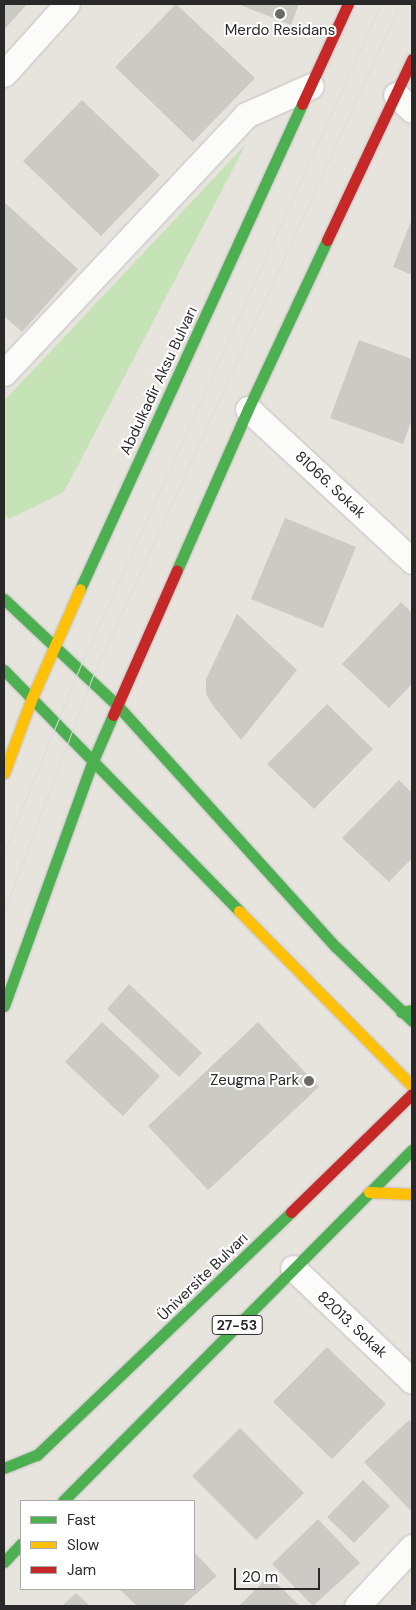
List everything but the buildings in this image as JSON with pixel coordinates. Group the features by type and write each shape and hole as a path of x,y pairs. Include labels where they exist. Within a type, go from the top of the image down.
{"main road":[{"name":"Abdulkadir Aksu Bulvarı","path":"4,773 31,700 56,648 65,623 348,4"},
{"path":"4,1006 92,763 248,409 404,102 412,59"},
{"path":"4,600 117,705 336,947 407,1011 412,1021"},
{"path":"4,670 92,763 412,1086"},
{"name":"Üniversite Bulvarı","path":"4,1468 37,1455 250,1254 412,1094"},
{"name":"27-53","path":"64,1500 412,1150"},
{"path":"369,1192 412,1194"},
{"path":"4,1562 20,1545"}],"street":[{"path":"4,74 67,4"},
{"path":"4,373 246,115 311,86"},
{"name":"81066. Sokak","path":"248,409 412,561"},
{"name":"82013. Sokak","path":"293,1268 412,1381"},
{"path":"357,1606 412,1547"}],"green space":[{"path":"246,144 64,492 9,519 4,514 4,401"}],"tram line":[{"path":"4,852 79,669 381,4"},
{"path":"4,912 91,680 400,4"}],"traffic: fast":[{"path":"80,589 302,104"},
{"path":"177,570 248,409 327,240"},
{"path":"4,599 117,705 336,947 412,1021"},
{"path":"4,670 239,911"},
{"path":"4,1006 92,763 113,715"},
{"path":"401,1012 412,1010"},
{"path":"64,1500 412,1150"},
{"path":"4,1468 37,1455 291,1212"},
{"path":"4,1562 20,1545"}],"traffic: slow":[{"path":"4,773 31,700 80,589"},
{"path":"239,911 412,1086"},
{"path":"369,1192 412,1194"}],"traffic: jam":[{"path":"302,104 348,4"},
{"path":"327,240 412,59"},
{"path":"113,715 177,570"},
{"path":"291,1212 412,1094"}],"place":[{"name":"Merdo Residans","path":"280,14"},
{"name":"Zeugma Park","path":"309,1081"}]}
